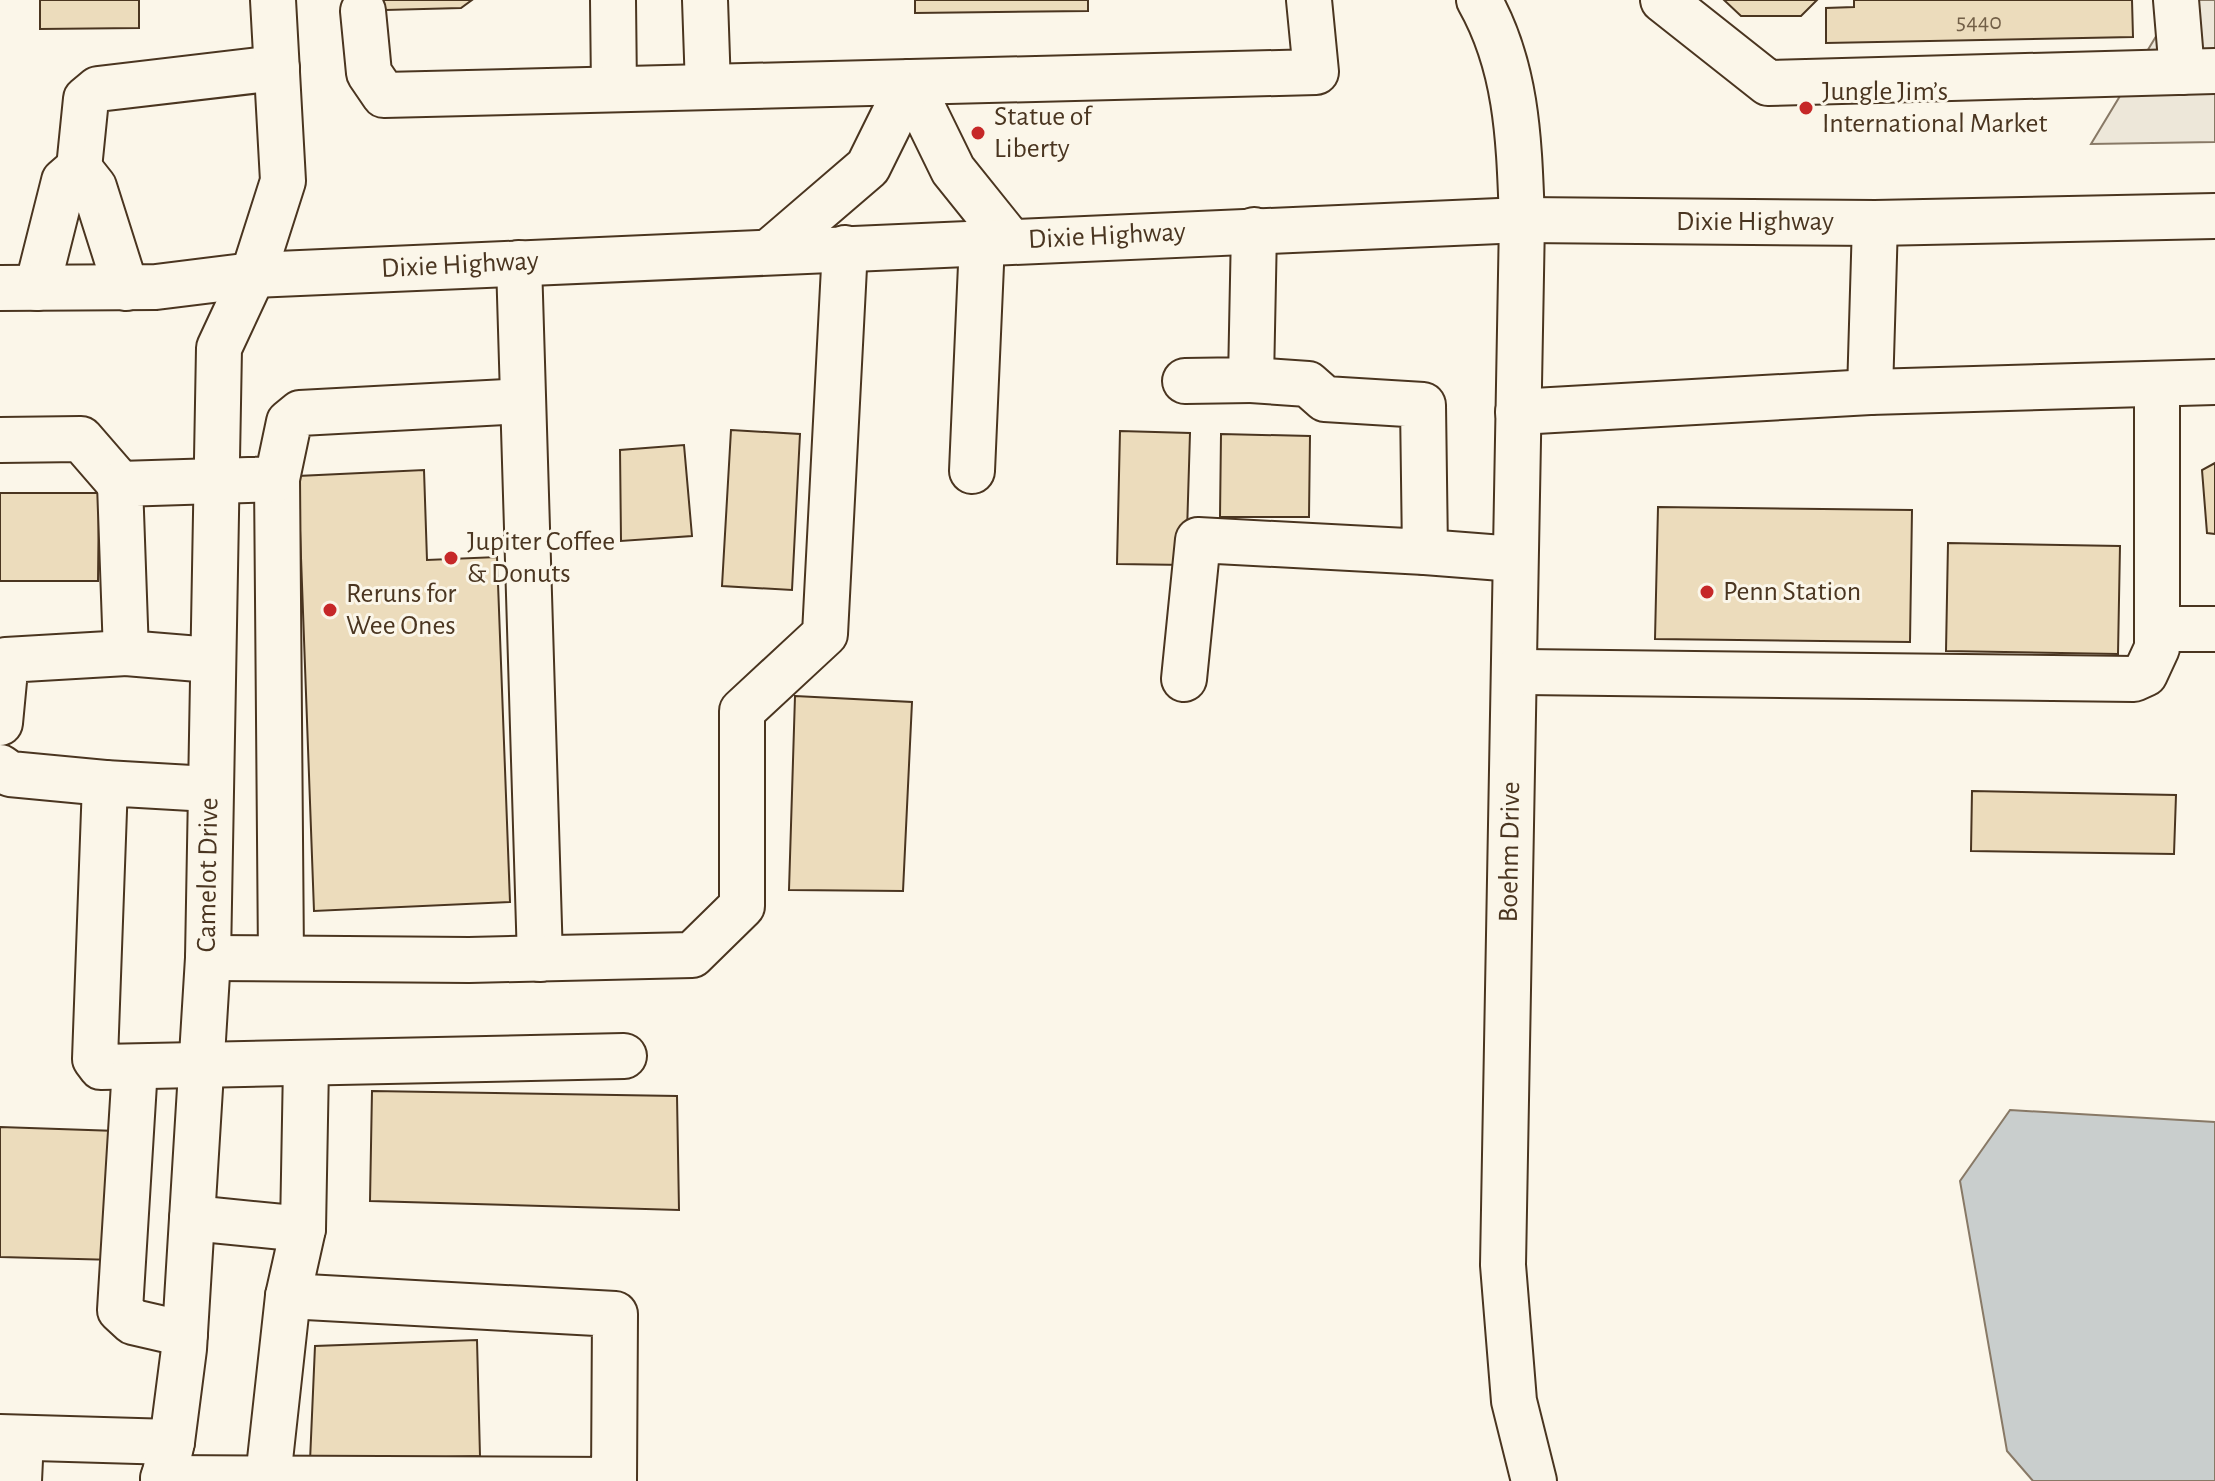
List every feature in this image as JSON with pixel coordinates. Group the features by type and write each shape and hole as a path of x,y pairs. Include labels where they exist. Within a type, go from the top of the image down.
{"street":[{"name":"Camelot Drive","path":"166,1467 185,1334 208,958 214,479 219,348 253,275 283,181 273,0"},
{"path":"613,0 614,89"},
{"path":"705,0 708,87"},
{"path":"363,11 369,73 384,95 1316,72 1309,0"},
{"path":"1663,0 1768,83 2198,71 2176,0"},
{"name":"Boehm Drive","path":"1483,1 1498,34 1515,104 1522,220 1503,1265 1514,1401 1534,1481"},
{"path":"18,288 64,181 79,168 86,99 98,89 277,68"},
{"path":"910,82 953,170 996,241 972,471"},
{"path":"769,252 868,167 910,82"},
{"path":"79,168 94,187 126,288"},
{"name":"Dixie Highway","path":"18,288 126,288 253,275 1522,220 1875,223 2215,216"},
{"path":"1870,392 1875,223"},
{"path":"1251,380 1254,230"},
{"path":"208,958 540,959 692,955 742,906 742,711 825,634 845,248"},
{"path":"519,263 540,959"},
{"path":"1185,381 1251,380 1308,384 1325,399 1423,405 1425,552"},
{"path":"1518,412 1870,392 2215,382"},
{"path":"1514,672 2134,679 2145,674 2157,648 2157,384"},
{"path":"281,958 277,479 289,422 300,413 523,401"},
{"path":"0,440 81,439 120,484 126,653"},
{"path":"120,484 277,479"},
{"path":"1184,679 1198,540 1515,559"},
{"path":"2157,629 2215,629"},
{"path":"0,723 6,660 126,653 211,660"},
{"path":"0,767 10,774 209,789"},
{"path":"105,783 95,1059 101,1067 624,1056"},
{"path":"268,1478 288,1296 303,1229 306,1065"},
{"path":"135,1067 120,1310 133,1322 185,1334"},
{"path":"192,1218 303,1229"},
{"path":"19,1481 10,1437 166,1467 268,1478 614,1480 615,1314 288,1296"}],"shaded area":[{"path":"2178,0 2215,0 2215,142 2091,144"},
{"path":"2010,1110 2215,1122 2215,1481 2033,1481 2007,1451 1960,1181"}],"building":[{"path":"40,0 139,0 139,28 40,29"},
{"path":"348,0 472,0 461,8 348,11"},
{"path":"915,0 1088,0 1088,11 915,13"},
{"name":"Jungle Jim’s International Market","path":"1724,0 1817,0 1801,16 1741,16"},
{"name":"Jungle Jim’s International Market","path":"1854,0 2132,0 2133,37 1826,43 1826,8 1854,7"},
{"path":"731,430 800,434 792,590 722,586"},
{"path":"1120,431 1190,433 1186,565 1117,564"},
{"path":"1221,434 1310,436 1309,517 1220,517"},
{"path":"684,445 692,536 621,541 620,450"},
{"path":"2215,463 2215,534 2207,533 2202,470"},
{"path":"424,470 427,560 497,557 510,902 314,911 298,476"},
{"path":"0,493 99,493 98,581 0,581"},
{"path":"1658,507 1912,510 1910,642 1655,639"},
{"path":"1948,543 2120,546 2118,654 1946,651"},
{"path":"795,696 912,702 903,891 789,890"},
{"path":"1972,791 2176,795 2174,854 1971,851"},
{"path":"372,1091 677,1096 679,1210 370,1201"},
{"path":"0,1127 117,1131 116,1260 0,1257"},
{"path":"477,1340 480,1456 310,1461 315,1346"}],"place":[{"name":"Jungle Jim’s International Market","path":"1806,108"},
{"name":"Statue of Liberty","path":"978,133"},
{"name":"Jupiter Coffee & Donuts","path":"451,558"},
{"name":"Penn Station","path":"1707,592"},
{"name":"Reruns for Wee Ones","path":"330,610"}]}
